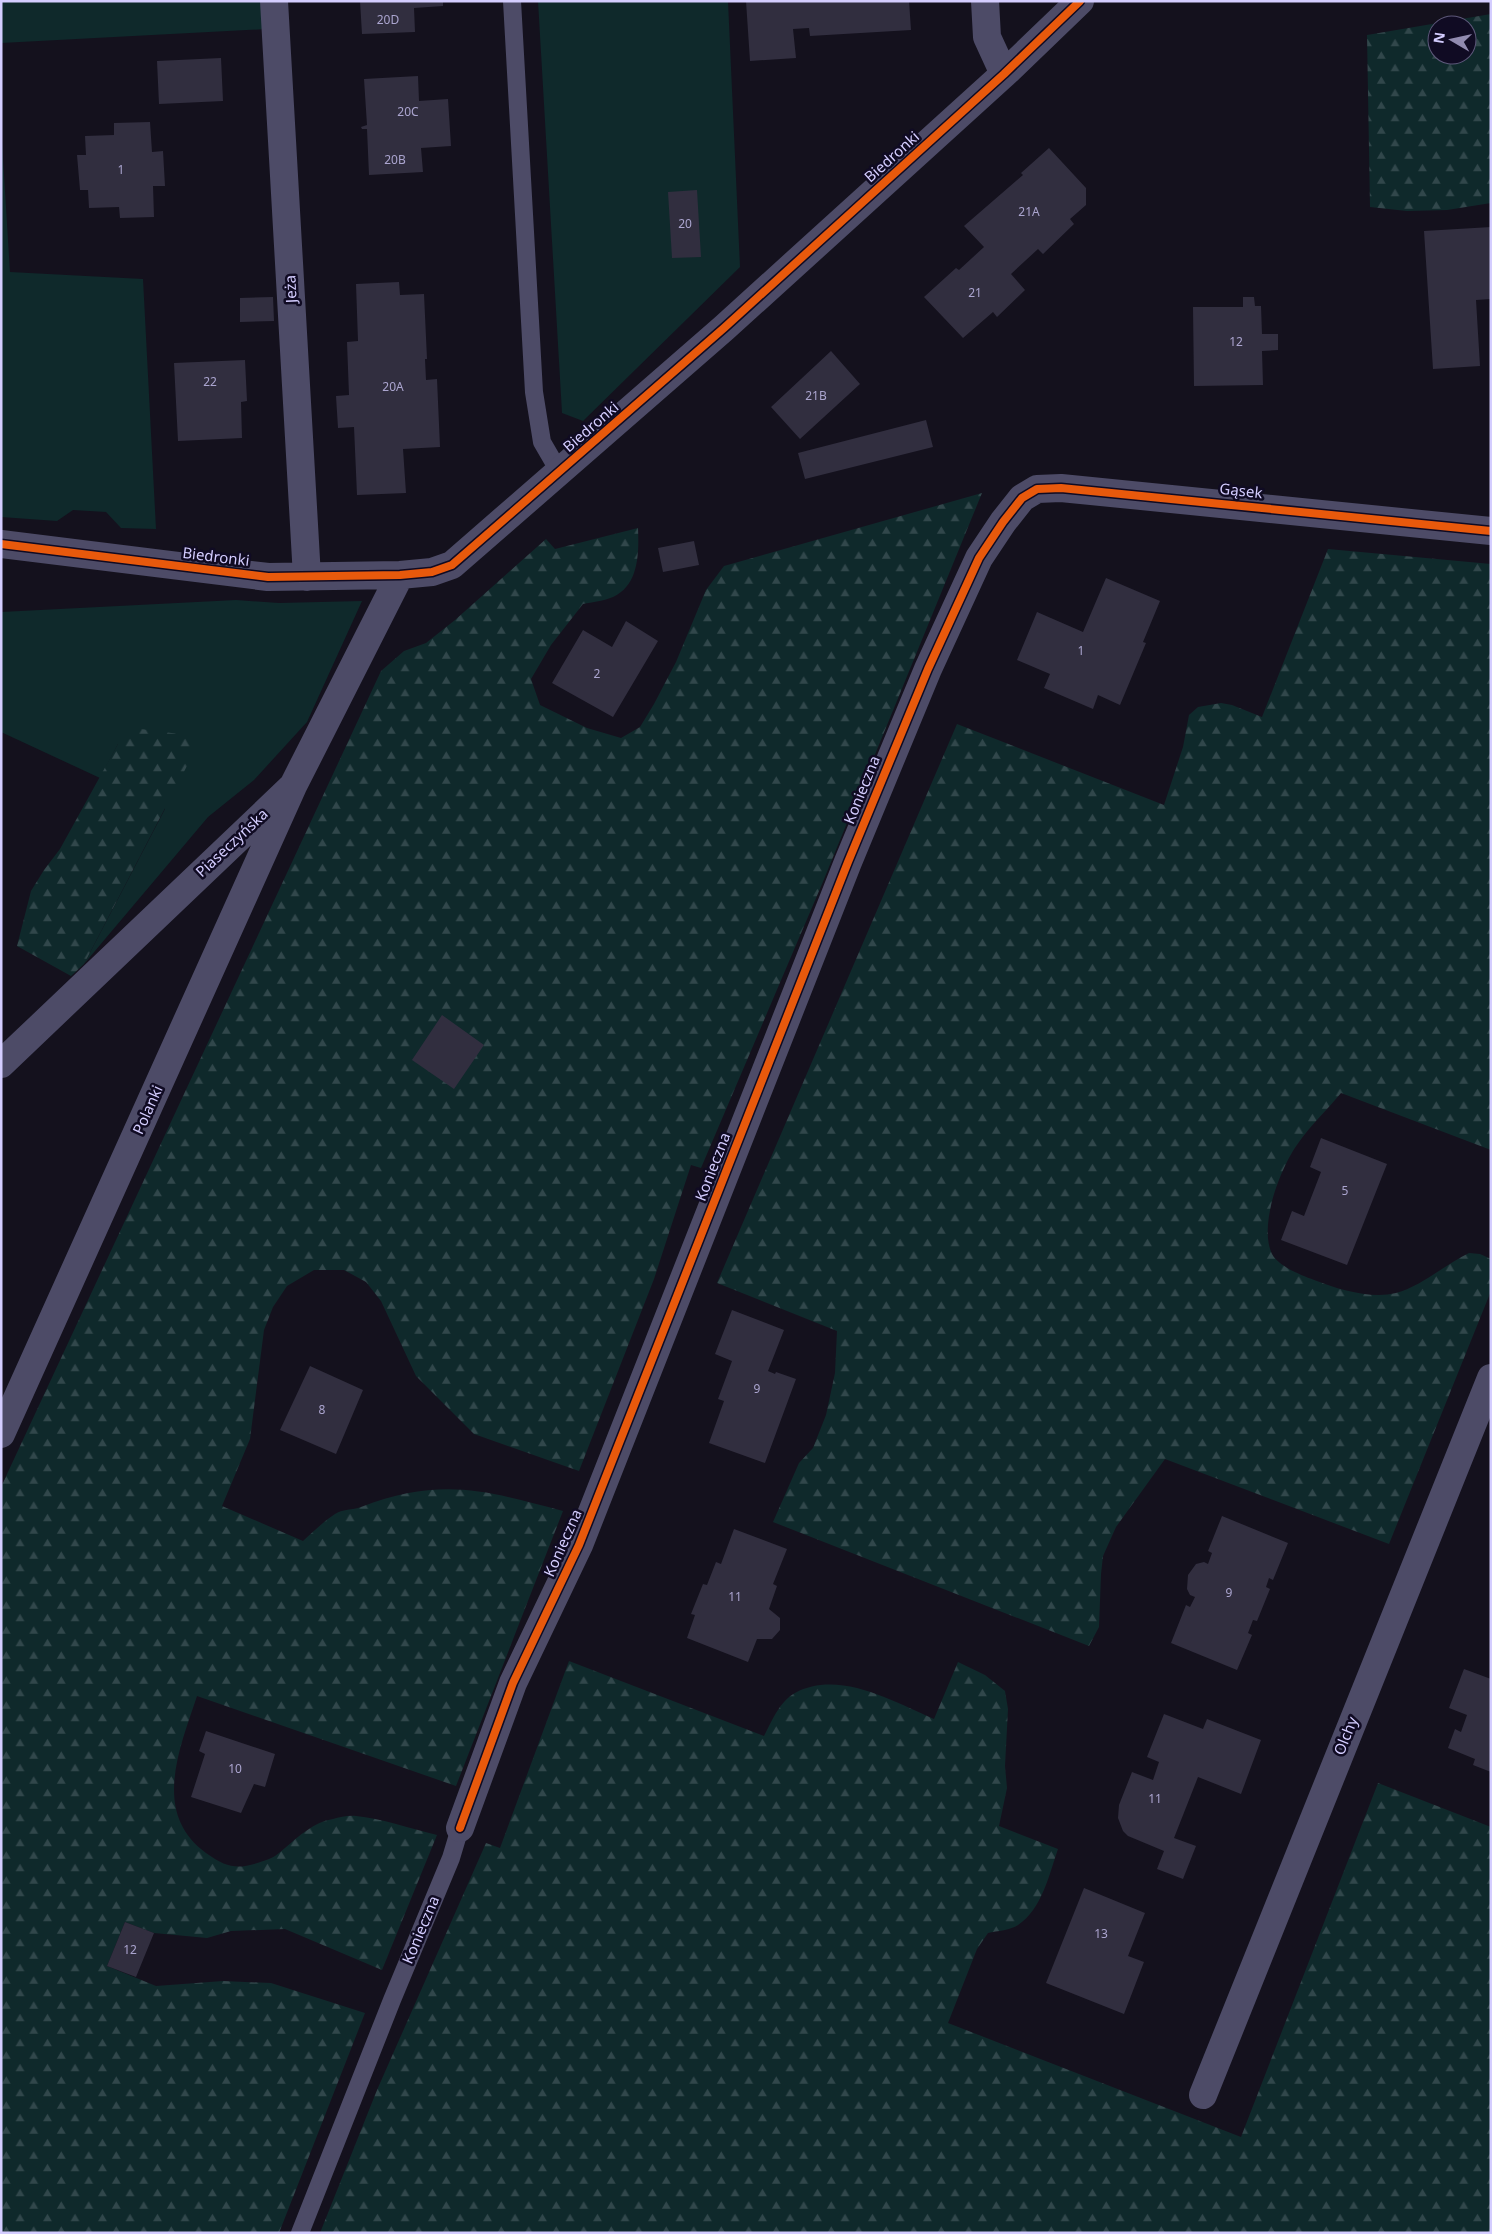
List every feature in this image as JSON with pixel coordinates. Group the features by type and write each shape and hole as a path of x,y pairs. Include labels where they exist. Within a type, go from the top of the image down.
{"street":[{"name":"Jeża","path":"274,1 307,577"},
{"path":"985,1 987,37 1004,74"},
{"name":"Biedronki","path":"1,544 268,577 400,575 432,572 452,565 560,473 724,328 1004,74 1080,1"},
{"name":"Gąsek","path":"1003,522 1022,498 1037,489 1060,488 1491,531"},
{"name":"Konieczna","path":"460,1828 513,1683 579,1545 848,862 928,669 979,558 1003,522"},
{"name":"Piaseczyńska","path":"1,1064 293,786 400,575"},
{"name":"Polanki","path":"1,1434 293,786"},
{"name":"Olchy","path":"1203,2095 1491,1378"}],"lane":[{"path":"512,1 534,392 542,442 560,473"},
{"name":"Konieczna","path":"300,2233 388,2010 451,1858 460,1828"}],"green space":[{"path":"1,1 265,1 267,29 1,43"},
{"path":"538,1 728,1 740,267 583,421 562,413"},
{"path":"1491,14 1491,203 1447,210 1407,211 1370,207 1367,35 1427,25 1427,65 1477,65 1477,16"},
{"path":"1,126 10,272 143,279 156,529 121,528 106,512 73,510 57,521 1,517"},
{"path":"982,493 822,884 701,1168 691,1165 654,1279 579,1471 474,1434 416,1376 381,1301 366,1282 344,1270 314,1270 287,1286 273,1307 264,1330 250,1439 222,1506 303,1541 338,1512 415,1492 462,1490 486,1493 510,1497 563,1511 456,1786 197,1696 178,1758 174,1779 174,1799 179,1819 189,1837 215,1859 222,1863 236,1866 251,1865 275,1856 313,1826 347,1816 375,1819 437,1835 382,1970 285,1929 231,1931 207,1938 154,1933 125,1922 107,1966 156,1986 223,1981 271,1983 365,2013 279,2233 1,2233 1,1487 381,671 404,651 426,643 455,620 546,539 555,549 638,528 636,567 628,585 622,592 613,597 583,604 551,645 531,679 540,705 587,728 621,738 640,727 654,704 676,662 706,590 724,566"},
{"path":"1328,549 1491,564 1491,1150 1341,1093 1304,1136 1285,1166 1270,1212 1268,1242 1275,1259 1292,1270 1335,1288 1377,1295 1387,1295 1406,1290 1469,1253 1480,1254 1491,1259 1491,1291 1389,1544 1165,1459 1116,1527 1103,1556 1099,1627 1089,1646 773,1522 799,1463 813,1448 826,1415 835,1373 837,1331 717,1283 957,724 1164,805 1183,747 1189,715 1198,707 1221,703 1232,705 1262,717"},
{"path":"236,600 279,603 362,601 307,722 254,780 208,817 84,964 165,809 118,744 100,778 1,732 1,612"},
{"path":"141,729 202,737 84,964 71,976 17,946 31,891 60,849 118,744"},
{"path":"569,1661 764,1736 776,1712 785,1701 795,1693 812,1687 848,1686 884,1697 934,1719 958,1662 985,1675 1005,1691 1008,1709 1005,1766 1007,1788 999,1826 1058,1849 1044,1891 1033,1910 1015,1927 988,1933 977,1949 948,2023 1241,2137 1378,1783 1491,1827 1491,2233 320,2233 377,2090 486,1843 500,1848"}],"building":[{"path":"360,1 443,1 443,6 414,8 415,32 362,34"},
{"path":"746,1 909,1 911,30 810,36 809,28 793,29 796,58 750,61"},
{"path":"221,58 223,101 159,104 157,61"},
{"path":"418,76 419,101 448,99 451,146 421,148 423,172 369,175 367,129 362,129 361,127 367,125 364,79"},
{"path":"150,122 152,152 163,151 165,186 153,186 154,217 120,218 119,207 89,208 88,190 80,190 77,155 86,155 85,136 114,135 114,123"},
{"path":"1049,148 1086,188 1086,205 1070,219 1074,224 1043,254 1038,249 1011,274 1025,290 997,317 993,312 963,338 924,297 956,268 959,270 984,247 964,226 1023,175 1021,173"},
{"path":"697,190 701,257 672,258 668,192"},
{"path":"1491,227 1491,299 1476,300 1480,366 1433,369 1424,231"},
{"path":"399,282 400,295 424,294 426,380 437,379 440,447 403,449 406,493 357,495 354,427 338,428 336,396 349,395 347,342 358,341 356,284"},
{"path":"273,297 274,321 240,322 240,298"},
{"path":"1243,297 1254,297 1255,306 1261,306 1262,334 1278,334 1278,350 1262,351 1263,385 1194,386 1193,307 1243,307"},
{"path":"831,351 860,384 800,439 771,407"},
{"path":"245,360 247,401 241,402 242,438 178,441 174,363"},
{"path":"926,420 933,447 805,479 798,453"},
{"path":"694,541 699,565 663,572 658,548"},
{"path":"1106,578 1160,601 1143,642 1146,643 1120,705 1098,695 1093,709 1044,688 1050,674 1017,660 1037,612 1083,632"},
{"path":"626,621 658,641 613,717 552,683 583,630 612,647"},
{"path":"442,1015 484,1045 454,1089 412,1060"},
{"path":"1321,1138 1387,1164 1347,1265 1281,1240 1292,1211 1304,1216 1321,1172 1310,1167"},
{"path":"732,1310 784,1330 768,1371 796,1379 765,1463 709,1443 724,1401 718,1399 732,1361 715,1354"},
{"path":"310,1366 363,1390 336,1454 280,1430"},
{"path":"1222,1516 1288,1543 1273,1580 1269,1578 1266,1587 1270,1589 1257,1621 1253,1620 1248,1633 1252,1635 1237,1670 1171,1643 1186,1605 1190,1607 1195,1597 1190,1595 1187,1589 1188,1575 1196,1564 1204,1562 1208,1564 1212,1553 1208,1551"},
{"path":"734,1529 787,1549 773,1584 777,1586 769,1609 780,1618 780,1630 772,1639 757,1639 748,1662 687,1638 695,1615 691,1614 703,1584 707,1585 716,1562 721,1564"},
{"path":"1464,1669 1491,1679 1491,1772 1473,1765 1475,1759 1448,1748 1455,1729 1461,1732 1467,1715 1449,1708"},
{"path":"1164,1714 1203,1729 1207,1719 1261,1740 1241,1794 1198,1777 1174,1838 1196,1846 1183,1879 1157,1869 1164,1851 1128,1836 1123,1831 1118,1818 1119,1805 1132,1772 1153,1780 1159,1762 1147,1757"},
{"path":"206,1731 275,1754 265,1787 254,1784 241,1813 191,1797 205,1754 199,1751"},
{"path":"1084,1888 1145,1913 1128,1956 1144,1962 1124,2014 1046,1983"},
{"path":"125,1922 154,1933 136,1977 107,1966"}],"cycle path":[{"path":"1,544 268,577 400,575 432,572 452,565 724,328 1004,74 1080,1"},
{"path":"460,1828 513,1683 579,1545 848,862 928,669 979,558 1022,498 1037,489 1061,488 1491,531"}]}
